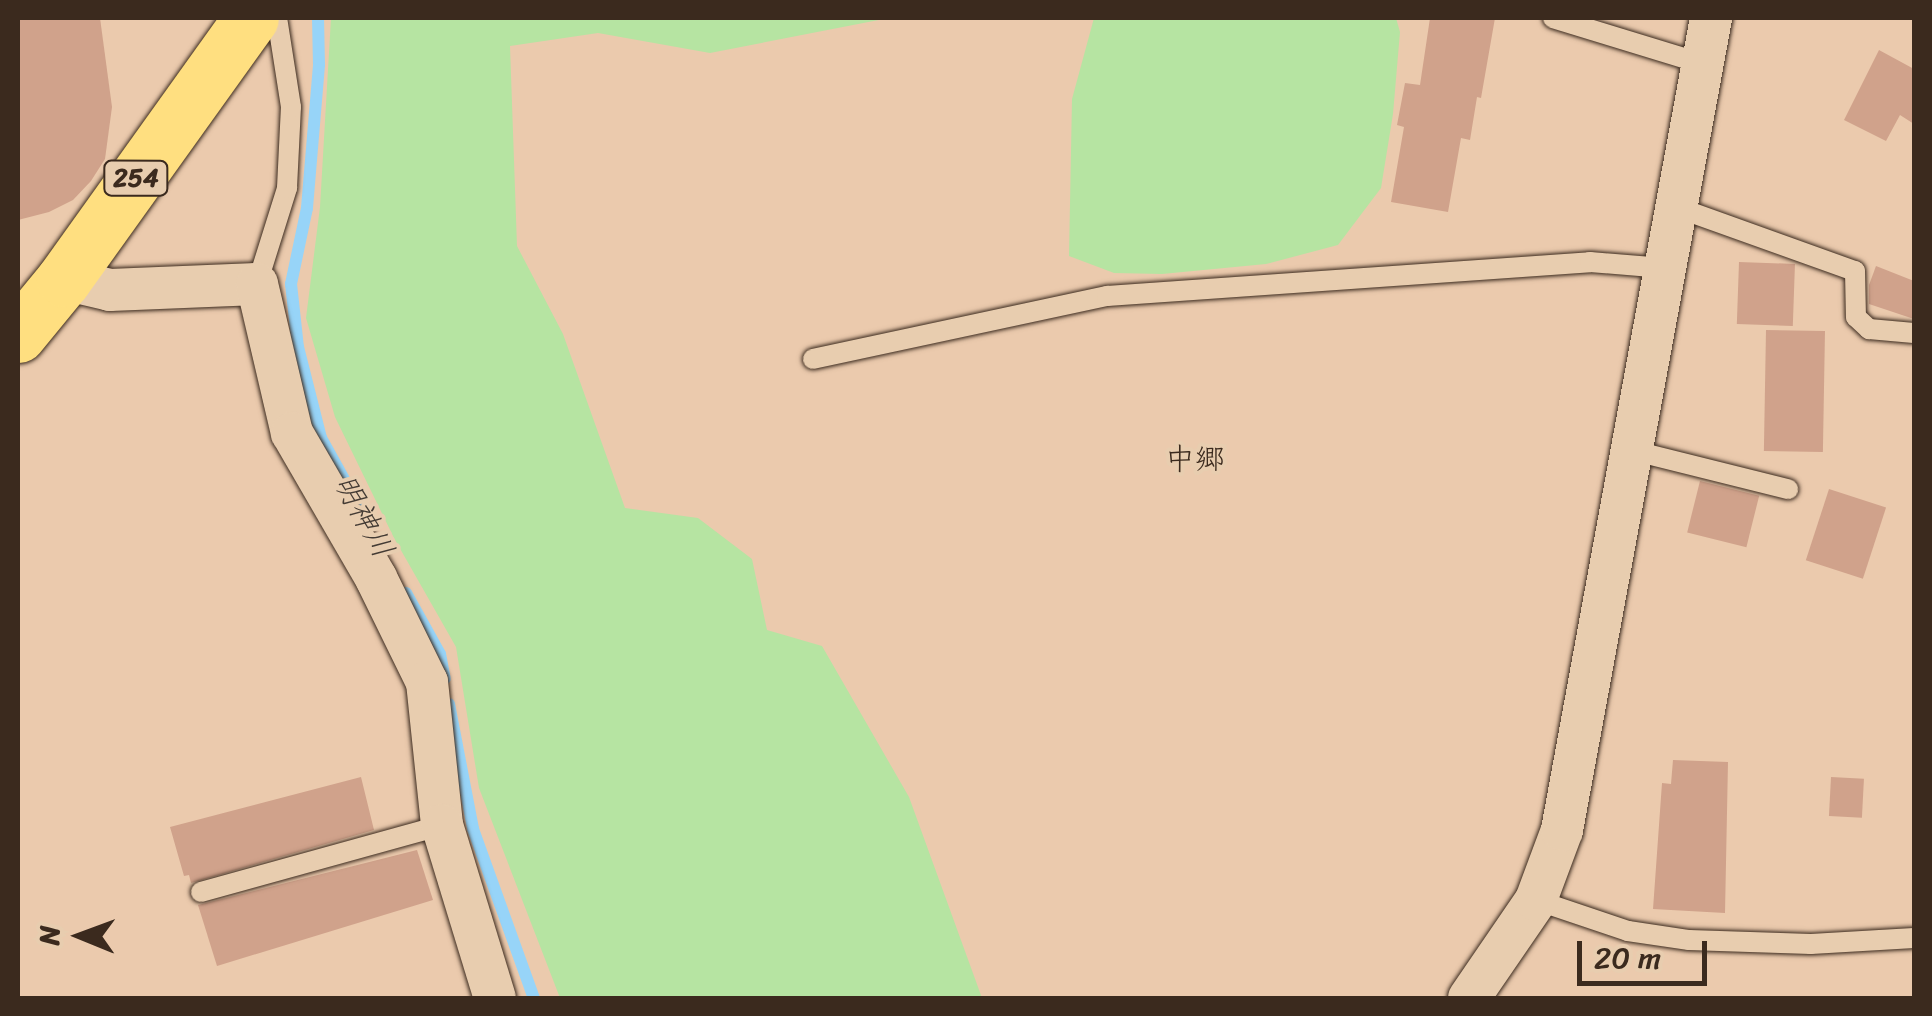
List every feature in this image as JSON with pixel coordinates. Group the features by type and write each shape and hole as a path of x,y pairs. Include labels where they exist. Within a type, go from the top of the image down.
{"highway":[{"name":"254","path":"33,311 251,18"}],"street":[{"path":"1469,998 1536,900 1562,830 1711,18"},
{"path":"33,311 110,290 257,284 292,433 376,578 427,682 442,825 495,998"}],"lane":[{"path":"257,284 287,188 291,107 277,18"},
{"path":"1552,18 1703,64"},
{"path":"1676,207 1856,271 1856,317 1869,329 1914,333"},
{"path":"812,360 1106,296 1590,262 1664,268"},
{"path":"1631,450 1788,489"},
{"path":"201,892 442,825"},
{"path":"1536,900 1628,931 1689,940 1811,944 1914,938"}],"green space":[{"path":"331,18 889,18 710,53 598,33 510,46 517,246 563,334 625,508 698,518 752,559 767,630 822,646 909,797 982,998 560,998 479,788 456,647 394,538 335,417 306,318 320,207"},
{"path":"1094,18 1396,18 1400,32 1393,114 1381,188 1338,245 1266,264 1162,274 1114,273 1069,256 1072,99"}],"building":[{"path":"18,18 100,18 112,107 105,159 91,181 73,200 49,212 18,220"},
{"path":"1430,18 1495,18 1481,98 1477,97 1470,140 1461,138 1448,212 1391,202 1404,127 1397,125 1405,83 1420,85"},
{"path":"1879,50 1914,69 1914,124 1900,115 1886,141 1844,120"},
{"path":"1739,262 1795,264 1793,326 1737,324"},
{"path":"1876,266 1914,281 1914,319 1869,304 1869,285"},
{"path":"1766,330 1825,331 1823,452 1764,451"},
{"path":"1700,481 1759,496 1746,547 1687,532"},
{"path":"1829,489 1886,508 1863,579 1806,560"},
{"path":"1673,760 1728,762 1725,913 1653,909 1662,783 1671,784"},
{"path":"361,777 374,830 191,883 189,875 184,876 170,827"},
{"path":"1831,777 1864,779 1862,818 1829,816"},
{"path":"417,850 433,900 217,966 198,905"}],"waterway":[{"name":"明神川","path":"318,18 319,65 307,208 291,284 298,347 321,438 366,519"},
{"name":"明神川","path":"406,593 440,654 445,679"},
{"name":"明神川","path":"449,704 473,829 534,998"}],"district":[{"name":"中郷","path":"1195,459"}]}
